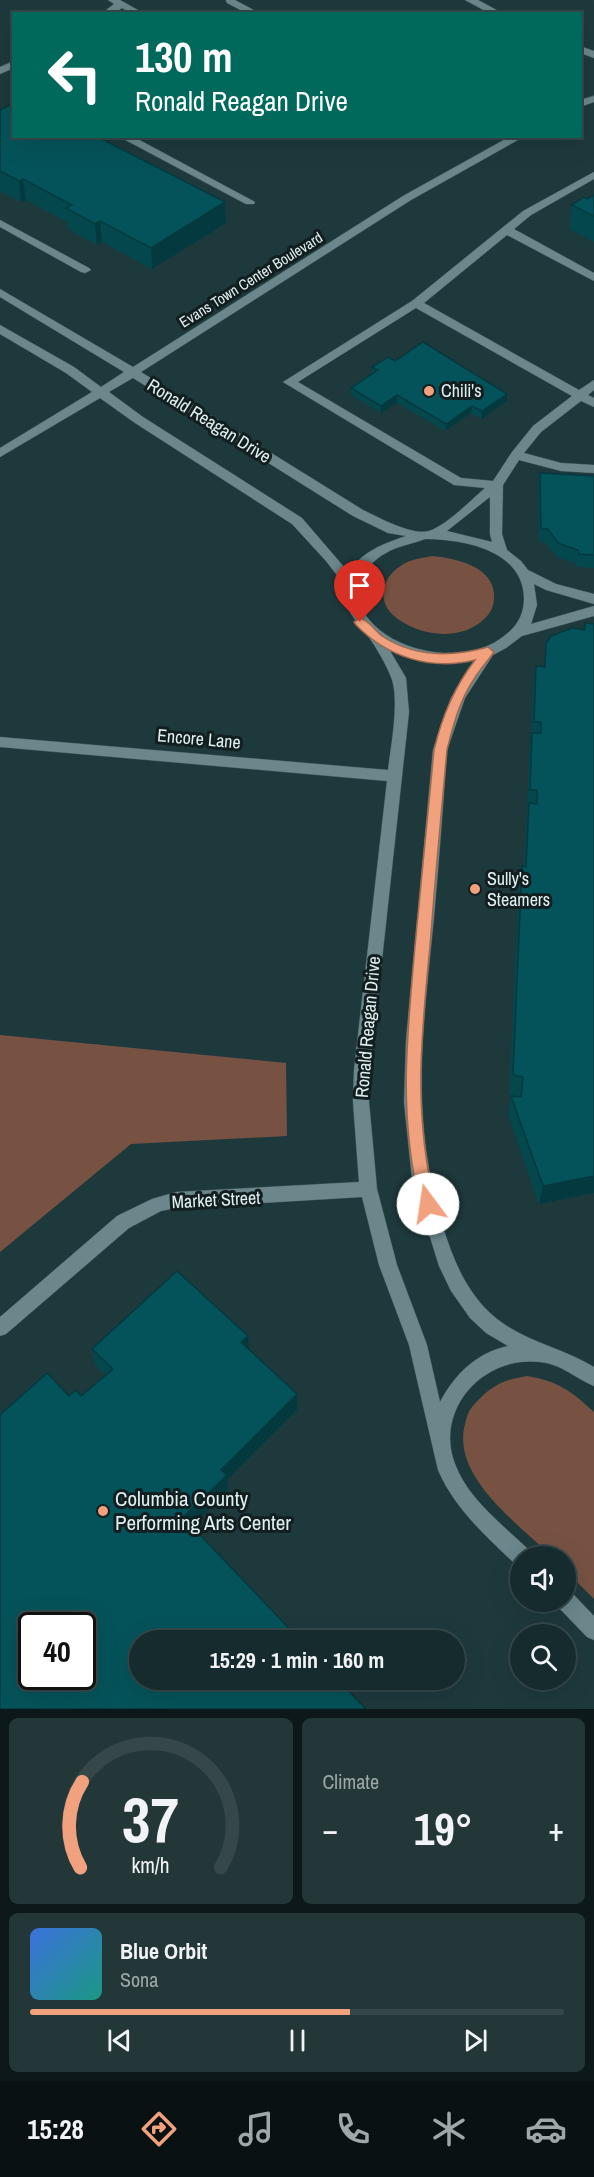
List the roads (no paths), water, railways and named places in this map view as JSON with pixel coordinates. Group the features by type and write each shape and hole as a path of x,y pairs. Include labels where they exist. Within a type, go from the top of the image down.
{"street":[{"path":"232,0 230,1 253,12"},
{"path":"470,0 496,12"},
{"path":"117,2 137,12"},
{"path":"127,138 250,202"},
{"name":"Evans Town Center Boulevard","path":"0,453 132,373 407,198 516,138"},
{"path":"496,485 458,482 289,382 416,303 526,213 594,175"},
{"path":"0,223 85,270"},
{"path":"505,229 594,278"},
{"name":"Ronald Reagan Drive","path":"0,292 366,518 393,530 470,539 502,553 522,573 529,588 531,603 528,618 518,632 505,643 488,652 466,658 442,659 418,656 396,649 376,638"},
{"path":"416,303 594,403"},
{"name":"Ronald Reagan Drive","path":"0,329 70,370 139,420 297,521 331,558 351,585"},
{"path":"428,534 454,521 496,485 537,429 594,384"},
{"path":"516,455 561,467 594,470"},
{"path":"496,485 496,534 502,553"},
{"name":"Ronald Reagan Drive","path":"428,534 398,540 375,551 359,567 351,585 352,604 360,622 376,638 399,678 402,695 402,712 362,1070 361,1102 368,1189 388,1265 418,1345 441,1448 452,1479 470,1505 511,1546"},
{"path":"522,573 551,587 594,599"},
{"path":"518,632 594,611"},
{"name":"Ronald Reagan Drive","path":"488,652 469,676 456,700 446,723 440,750 412,1057 418,1164 441,1247 469,1303 502,1336 539,1353 567,1360 594,1377"},
{"name":"Encore Lane","path":"0,742 395,776"},
{"name":"Market Street","path":"0,1328 123,1222 158,1204 176,1200 368,1189"},
{"name":"Ronald Reagan Drive","path":"441,1448 441,1422 453,1394 470,1374 489,1361 511,1353 539,1353"},
{"path":"576,1611 594,1630"}],"place":[{"name":"Chili's","path":"429,391"},
{"name":"Sully's Steamers","path":"475,889"},
{"name":"Columbia County Performing Arts Center","path":"103,1511"}]}
